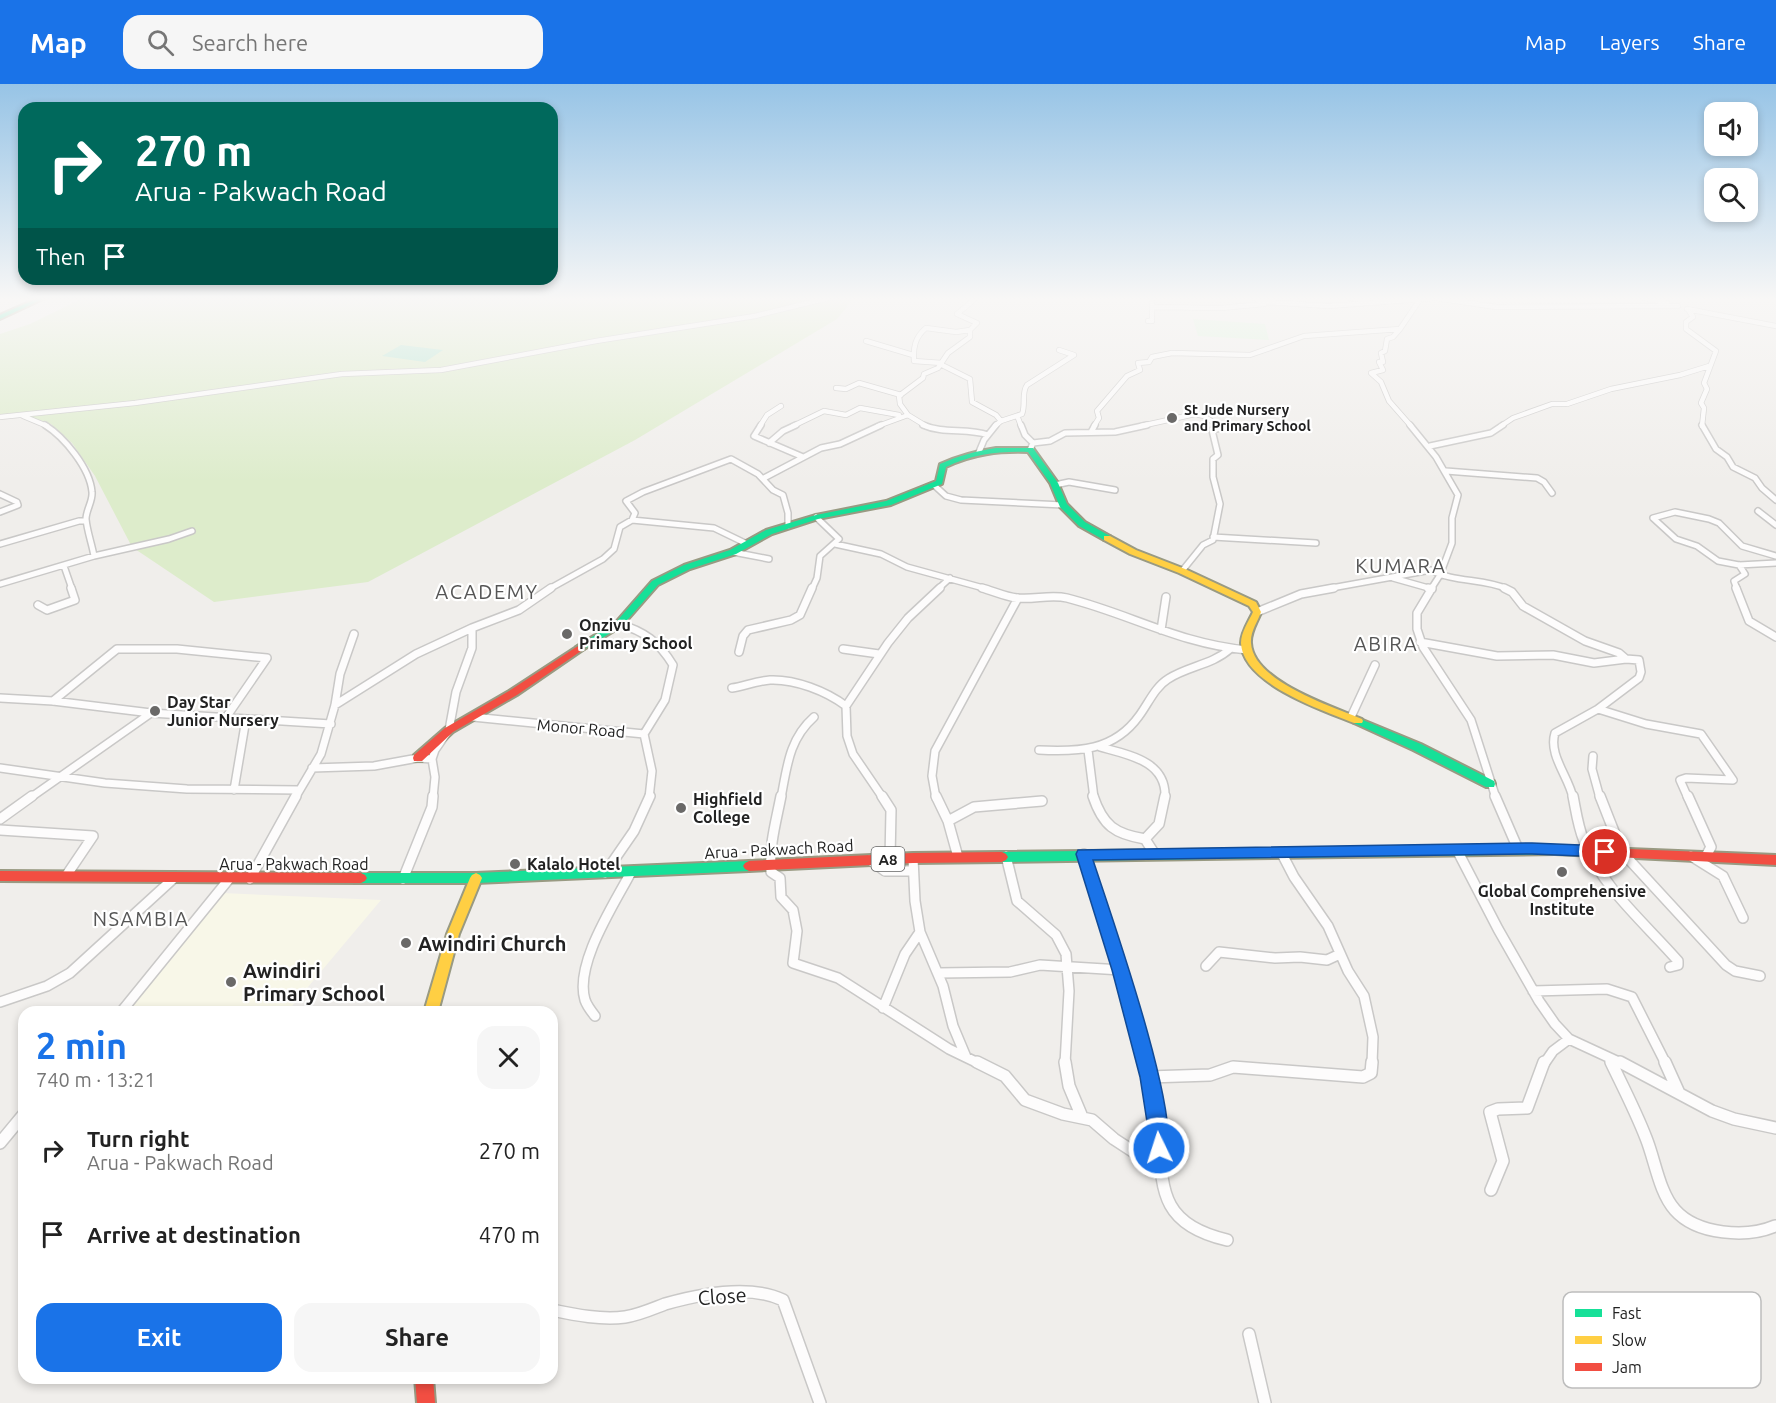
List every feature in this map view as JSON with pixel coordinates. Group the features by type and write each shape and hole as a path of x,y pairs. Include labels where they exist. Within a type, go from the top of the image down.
{"street":[{"path":"0,417 135,403 342,374 441,370 497,360"},
{"path":"914,360 942,364 970,380 972,402 996,415 1001,421"},
{"path":"905,415 899,399 923,378 924,374 942,364 944,360"},
{"path":"1067,360 1027,385 1024,389 1025,404 1018,418 1025,435 1055,485 1063,505 1090,529 1133,552 1182,571 1251,603 1257,612"},
{"path":"1091,432 1099,418 1098,409 1104,406 1107,397 1129,374 1138,372 1141,368 1138,363 1151,360"},
{"path":"1382,360 1383,362 1379,362 1383,370 1371,373 1382,384 1390,402 1396,406 1401,416 1412,424 1430,446 1458,495 1452,518 1453,540 1440,575 1417,614 1420,642 1471,720 1490,784 1518,849"},
{"path":"1712,360 1708,376 1704,382 1707,389 1701,403 1704,408 1702,428 1711,437 1716,449 1727,456 1733,467 1755,478 1762,488 1776,500"},
{"path":"1430,446 1491,433 1514,418 1552,404 1567,404 1611,389 1680,375 1709,366"},
{"path":"836,388 846,389 860,383 902,395"},
{"path":"781,406 767,415 753,434 758,439 803,457"},
{"path":"769,443 783,431 824,411 846,415 861,408 905,415 938,431 965,429 988,435"},
{"path":"418,758 449,730 619,624 655,583 687,567 733,552 769,532 816,517 888,503 934,485 941,479 941,469 946,465 979,452 1032,446 1050,441 1065,433 1132,429 1195,414 1204,416 1221,428 1212,430 1218,455 1213,459 1213,477 1220,504 1212,542 1203,545 1182,571"},
{"path":"764,478 821,448 840,444 905,415"},
{"path":"19,416 40,422 52,429 91,482 93,496 86,521 92,538 94,556"},
{"path":"979,452 988,435 1001,421 1018,418"},
{"path":"632,520 635,513 627,500 731,459 764,478 773,490 783,495 788,513 788,526"},
{"path":"1446,471 1537,478 1544,482 1552,492"},
{"path":"1055,485 1069,482 1115,490"},
{"path":"934,485 946,496 961,500 1063,505"},
{"path":"0,494 17,502 18,505 0,512"},
{"path":"1758,511 1776,525"},
{"path":"1776,555 1742,546 1719,523 1709,519 1675,512 1653,518 1676,539 1696,546 1718,561 1739,565 1776,563"},
{"path":"739,652 743,636 748,630 791,620 800,615 817,578 820,556 839,538 816,517"},
{"path":"335,705 402,662 472,628 519,610 561,581 603,559 614,549 620,527 632,520 714,528 747,544"},
{"path":"0,544 79,521 86,521"},
{"path":"0,584 94,556 160,542 192,531"},
{"path":"1213,537 1316,543"},
{"path":"835,544 881,554 907,567 1018,598 1046,595 1067,598 1161,630 1230,649 1247,650"},
{"path":"733,552 769,559"},
{"path":"1739,565 1745,574 1734,581 1744,617 1758,629 1776,637"},
{"path":"38,604 47,610 75,600 64,566"},
{"path":"1490,784 1351,717 1281,687 1262,672 1247,650 1246,640 1257,612 1301,594 1429,570 1440,575 1494,583 1512,592 1523,606 1590,644 1619,653 1626,659"},
{"path":"1389,577 1432,589"},
{"path":"890,859 891,810 853,754 847,736 846,706 879,654 908,618 950,578"},
{"path":"1161,630 1166,597"},
{"path":"958,857 948,821 934,793 932,777 936,747 957,707 978,675 1018,598"},
{"path":"619,624 644,631 666,651 673,665 665,700 644,734"},
{"path":"403,879 432,807 435,777 432,759 435,750 449,730 456,692 472,648 472,628"},
{"path":"250,879 321,754 331,724 340,674 354,634"},
{"path":"1420,642 1497,656 1553,655 1594,663 1626,659 1639,660 1641,675 1598,708 1560,729 1553,738 1588,851 1616,892 1678,961 1678,965 1670,967"},
{"path":"53,701 117,649 177,649 267,658 225,719"},
{"path":"843,649 879,654"},
{"path":"1039,750 1075,752 1100,747 1116,738 1137,718 1161,684 1177,674 1220,658 1230,649"},
{"path":"1351,717 1375,664"},
{"path":"732,688 767,680 781,681 826,695 846,706"},
{"path":"0,698 53,701 225,719 331,724"},
{"path":"1598,708 1646,724 1701,734 1733,779 1731,781 1686,778 1680,780 1711,846 1706,856"},
{"path":"0,819 151,713"},
{"name":"Monor Road","path":"473,717 644,734 651,761 652,786 630,839 605,873"},
{"path":"814,717 804,726 787,761 779,807 770,840 771,872 780,878 782,898 793,910 796,921 797,937 793,963 838,978 883,1008 966,1057 1006,1077 1025,1100 1098,1124 1113,1139 1131,1148 1160,1169"},
{"path":"234,789 246,719"},
{"path":"1100,747 1152,766 1162,775 1167,789 1163,813 1155,831 1145,839"},
{"path":"1088,750 1091,789 1101,818 1105,824 1121,834 1145,839 1154,853"},
{"path":"1593,756 1598,792 1622,852 1726,965 1735,971 1760,976"},
{"path":"312,768 374,766 418,758 432,759"},
{"path":"0,768 58,777 175,788 299,790"},
{"path":"948,821 974,807 1042,801"},
{"path":"0,830 93,836 66,876"},
{"name":"Arua - Pakwach Road","path":"0,876 229,879 476,878 913,858 1518,849 1776,860"},
{"path":"1457,850 1533,991 1555,1024 1569,1039 1610,1060 1638,1070 1706,1108 1728,1117 1776,1128"},
{"path":"1149,1077 1210,1075 1233,1067 1367,1077 1372,1069 1371,1022 1363,992 1348,971 1328,926 1294,877 1281,852"},
{"path":"1084,854 1121,970 1149,1077 1157,1117 1160,1169 1167,1201 1194,1231 1227,1240"},
{"path":"1006,856 1015,898 1022,908 1056,935 1064,948 1069,991 1065,1067 1069,1086 1082,1117"},
{"path":"1691,856 1723,876 1743,918"},
{"path":"913,858 920,932 939,973 953,1026 966,1057"},
{"path":"870,860 885,871 913,871"},
{"path":"595,1016 588,1007 584,994 587,968 594,948 631,872"},
{"path":"0,1002 47,986 70,973 174,878"},
{"path":"433,1006 453,934 476,878"},
{"path":"126,1006 229,879"},
{"path":"883,1008 905,954 920,932"},
{"path":"1206,966 1219,952 1275,958 1300,957 1327,960 1340,954"},
{"path":"939,973 1010,972 1036,965 1121,970"},
{"path":"1533,991 1607,989 1632,996 1642,1012 1679,1093"},
{"path":"1491,1190 1503,1161 1490,1112 1496,1108 1517,1110 1527,1108 1545,1061 1553,1051 1569,1039"},
{"path":"1610,1060 1644,1133 1676,1211 1692,1221 1714,1229 1752,1233 1775,1226"},
{"path":"0,1143 18,1121"},
{"name":"Close","path":"558,1311 586,1316 633,1315 669,1303 719,1294 773,1295 783,1300 820,1403"},
{"path":"1249,1334 1265,1403"},
{"path":"424,1384 426,1403"}],"shaded area":[{"name":"Awindiri Primary School","path":"222,893 381,900 292,1006 128,1006 187,938"}],"green space":[{"path":"0,360 769,360 635,440 368,582 214,602 132,547 95,476 72,443 51,424 27,416 0,416"},
{"path":"407,360 429,360 425,362"}],"traffic: fast":[{"path":"581,647 619,624 655,583 687,567 733,552 769,532 816,517 888,503 939,482 943,466 975,454 996,450 1030,450 1054,483 1063,505 1082,524 1107,538"},
{"path":"1358,721 1417,747 1490,784"},
{"path":"1002,857 1555,850"},
{"path":"361,878 476,878 749,866"}],"traffic: slow":[{"path":"1107,538 1133,552 1182,571 1253,604 1257,612 1246,643 1249,657 1259,670 1291,692 1358,721"},
{"path":"433,1006 453,934 476,878"}],"traffic: jam":[{"path":"418,758 449,730 513,693 581,647"},
{"path":"1555,850 1776,860"},
{"path":"749,866 913,858 1002,857"},
{"path":"0,876 361,878"},
{"path":"424,1384 426,1403"}],"place":[{"name":"St Jude Nursery and Primary School","path":"1172,418"},
{"name":"Onzivu Primary School","path":"567,634"},
{"name":"Day Star Junior Nursery","path":"155,711"},
{"name":"Highfield College","path":"681,808"},
{"name":"Kalalo Hotel","path":"515,864"},
{"name":"Global Comprehensive Institute","path":"1562,872"},
{"name":"Awindiri Church","path":"406,943"},
{"name":"Awindiri Primary School","path":"231,982"}],"district":[{"name":"KUMARA","path":"1401,565"},
{"name":"ACADEMY","path":"487,591"},
{"name":"ABIRA","path":"1386,643"},
{"name":"NSAMBIA","path":"141,918"}],"route":[{"path":"1159,1148 1157,1117 1149,1077 1121,970 1084,854 1532,849 1605,852"}]}
